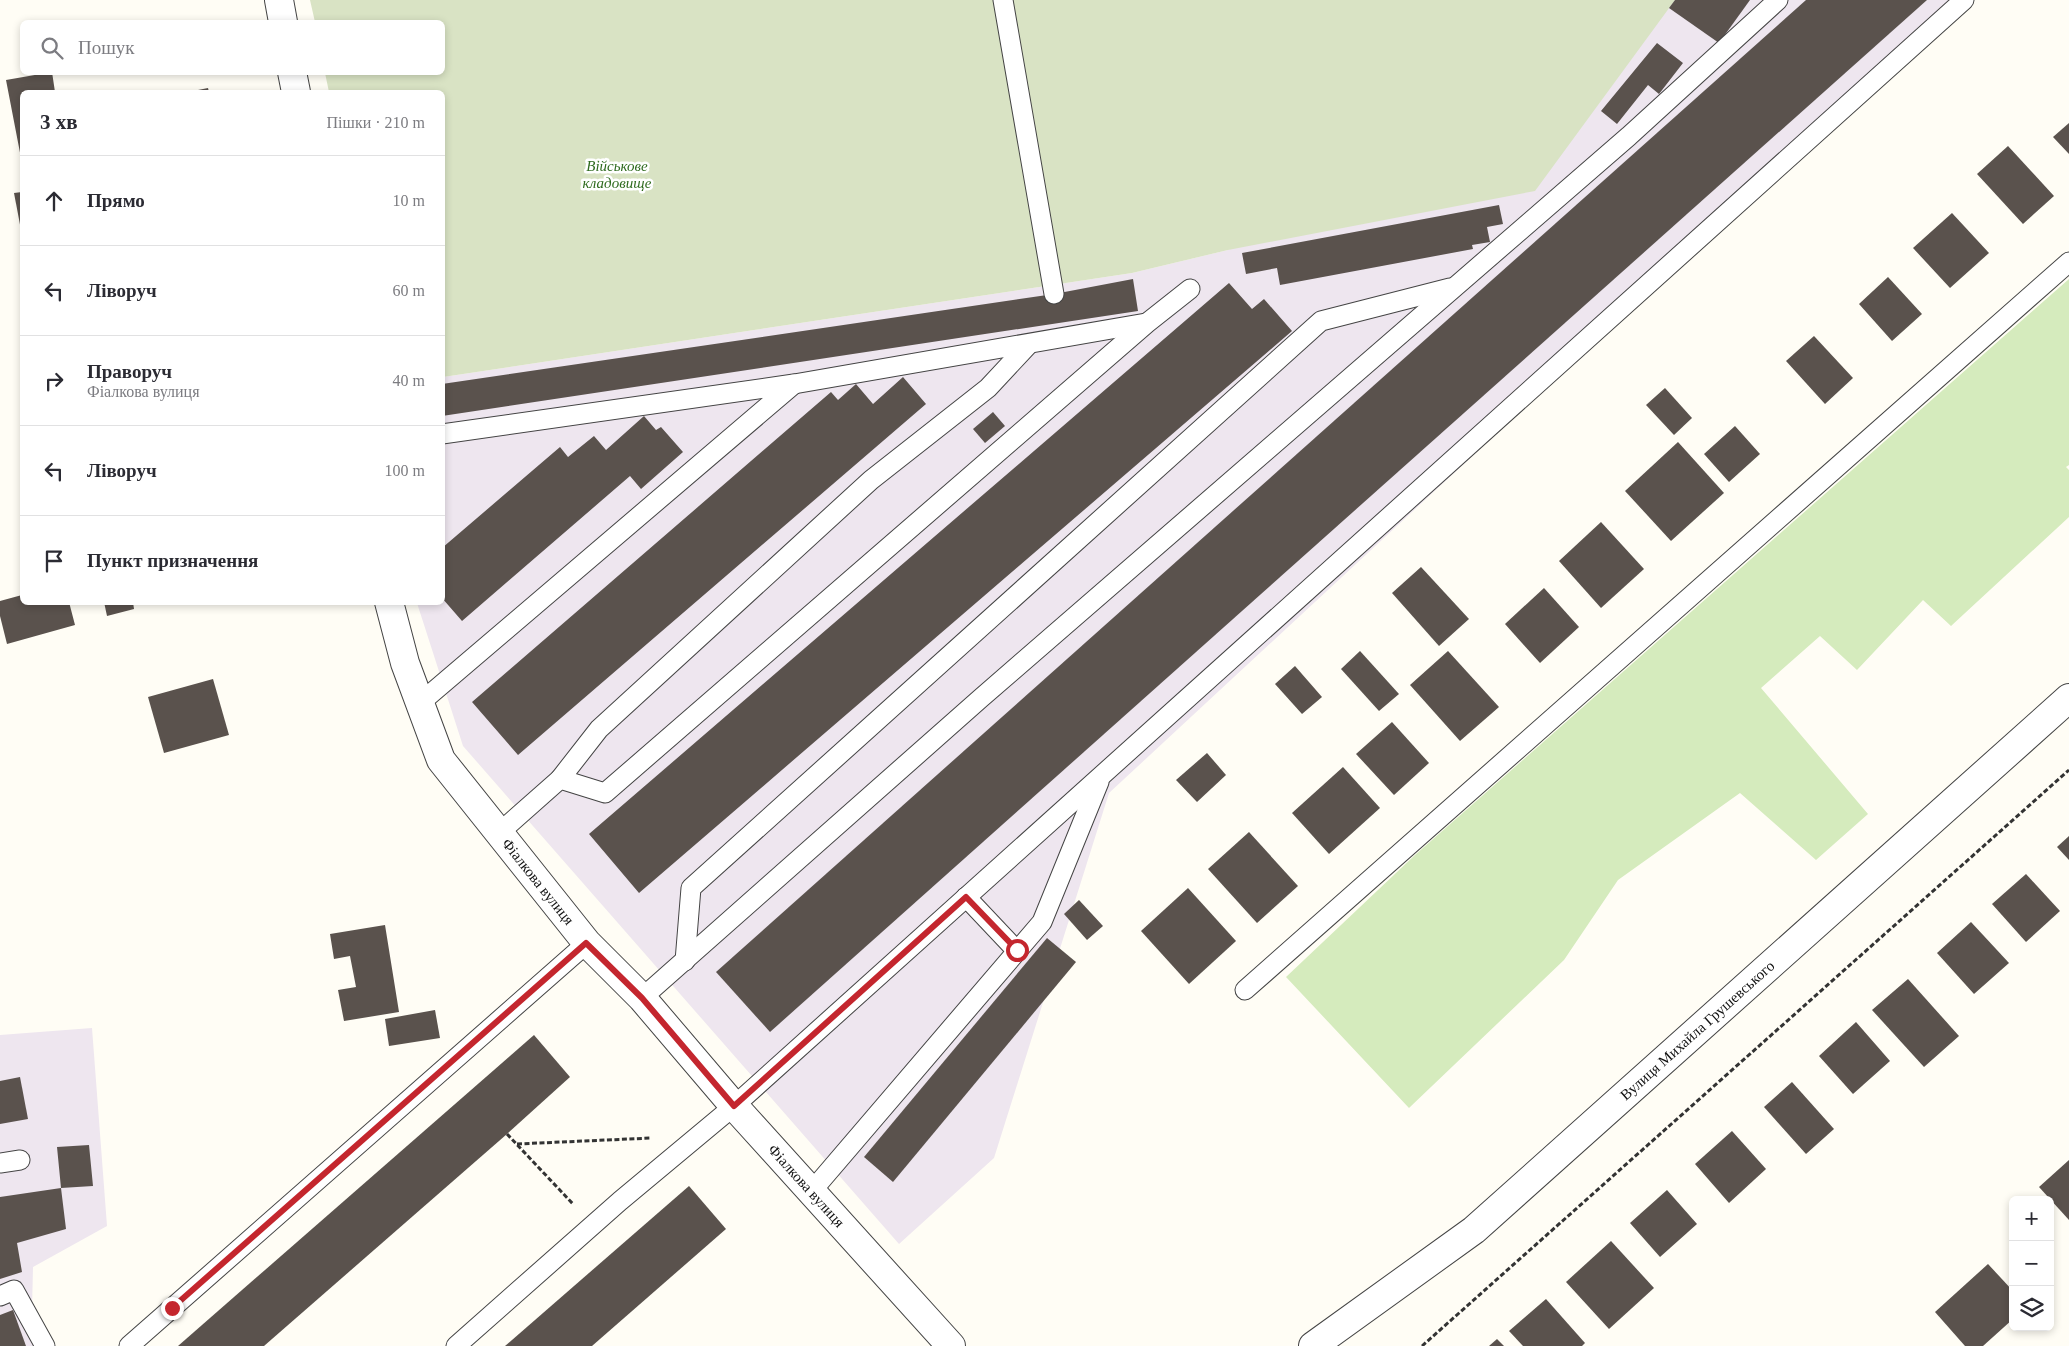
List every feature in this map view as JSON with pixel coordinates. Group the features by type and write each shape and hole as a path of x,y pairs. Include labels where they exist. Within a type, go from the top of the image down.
{"street":[{"path":"279,0 283,20"},
{"path":"293,75 296,90"},
{"name":"Фіалкова вулиця","path":"390,605 405,663 441,760 586,943 642,998 734,1106 951,1346"},
{"name":"Вулиця Михайла Грушевського","path":"1313,1346 1474,1230 2069,698"}],"lane":[{"path":"1003,0 1054,294"},
{"path":"642,998 981,698 1629,136 1778,0"},
{"path":"456,1346 593,1225 734,1106 1964,0"},
{"path":"1245,990 2069,262"},
{"path":"685,961 690,888 1321,321 1454,287"},
{"path":"560,779 605,793 1147,323 1190,289"},
{"path":"445,434 794,384 1147,323"},
{"path":"499,833 560,779 599,729 871,480 988,388 1029,344"},
{"path":"420,703 794,384"},
{"path":"811,1192 1042,922 1100,776"},
{"path":"966,897 1017,950"},
{"path":"129,1346 586,943"},
{"path":"0,1163 20,1160"},
{"path":"0,1296 14,1290 45,1346"}],"path":[{"path":"1422,1346 2069,770"},
{"path":"507,1134 593,1225"},
{"path":"517,1144 699,1136"}],"shaded area":[{"path":"1675,0 1964,0 1109,793 994,1158 899,1244 463,746 418,605 445,605 445,377 1132,273 1228,250"},
{"path":"92,1028 107,1226 33,1267 32,1310 55,1346 0,1346 0,1035"}],"green space":[{"name":"Військове кладовище","path":"310,0 1675,0 1535,191 1228,250 1132,273 445,377 445,90 329,90 325,75 445,75 445,20 315,20"},
{"path":"2069,279 2069,465 2066,467 2069,470 2069,517 1951,626 1923,600 1857,670 1820,636 1761,688 1868,814 1816,860 1740,793 1618,880 1564,960 1409,1108 1286,977 1415,855"}],"building":[{"path":"1675,0 1750,0 1719,43 1669,8"},
{"path":"1806,0 1927,0 770,1032 716,972"},
{"path":"1657,43 1683,63 1659,94 1648,85 1617,124 1601,111"},
{"path":"35,75 52,75 55,90 20,90 20,153 6,80"},
{"path":"2069,123 2069,154 2053,137"},
{"path":"2008,146 2054,196 2023,224 1977,174"},
{"path":"20,192 20,224 14,193"},
{"path":"1499,205 1503,224 1487,227 1490,242 1472,245 1473,249 1280,285 1277,268 1246,274 1242,253"},
{"path":"1952,213 1989,253 1950,288 1913,248"},
{"path":"1888,277 1922,314 1892,341 1859,304"},
{"path":"1133,279 1138,311 445,416 445,384 1054,294"},
{"path":"1229,283 1252,309 1264,299 1292,331 639,893 589,834"},
{"path":"1814,336 1853,378 1825,404 1786,361"},
{"path":"903,377 926,404 518,755 472,702 831,392 838,400 856,384 873,404"},
{"path":"1665,388 1692,418 1674,435 1646,405"},
{"path":"993,412 1005,426 985,443 973,429"},
{"path":"644,416 656,430 661,427 683,452 641,489 630,476 462,621 445,601 445,545 560,447 568,457 594,436 606,450"},
{"path":"1735,426 1760,454 1729,482 1704,454"},
{"path":"1678,442 1724,493 1671,541 1625,491"},
{"path":"1601,522 1644,569 1601,608 1559,561"},
{"path":"1421,567 1469,619 1439,646 1392,593"},
{"path":"1544,588 1579,627 1540,663 1505,624"},
{"path":"20,596 20,605 70,605 75,625 7,644 0,616 0,601"},
{"path":"105,605 133,605 134,609 107,616"},
{"path":"1360,651 1399,694 1379,711 1341,669"},
{"path":"1448,651 1499,707 1460,741 1410,685"},
{"path":"1295,666 1322,697 1302,714 1275,684"},
{"path":"213,679 229,735 164,753 148,697"},
{"path":"1392,722 1429,763 1394,795 1356,754"},
{"path":"1207,753 1226,775 1197,802 1176,780"},
{"path":"1343,767 1380,808 1329,854 1292,813"},
{"path":"1249,832 1298,886 1257,923 1208,869"},
{"path":"2069,836 2069,860 2057,847"},
{"path":"2026,874 2060,911 2026,942 1992,904"},
{"path":"1188,888 1236,941 1189,984 1141,931"},
{"path":"1079,900 1103,926 1087,940 1064,914"},
{"path":"1971,922 2009,963 1974,994 1937,953"},
{"path":"385,925 399,1012 344,1021 338,990 356,987 350,956 334,959 330,934"},
{"path":"1047,938 1076,962 893,1182 864,1157"},
{"path":"1908,979 1959,1036 1924,1067 1872,1010"},
{"path":"435,1010 440,1038 389,1046 385,1019"},
{"path":"1856,1022 1890,1061 1853,1094 1819,1056"},
{"path":"534,1035 570,1077 507,1134 264,1346 178,1346"},
{"path":"20,1077 28,1119 0,1124 0,1081"},
{"path":"1792,1082 1834,1129 1806,1154 1764,1107"},
{"path":"1732,1131 1766,1169 1729,1203 1695,1164"},
{"path":"89,1145 93,1186 61,1188 57,1147"},
{"path":"2069,1160 2069,1220 2054,1204 2054,1196 2047,1196 2039,1187"},
{"path":"689,1186 726,1229 592,1346 505,1346"},
{"path":"61,1188 66,1229 17,1243 22,1272 0,1279 0,1197"},
{"path":"1667,1190 1697,1224 1660,1257 1630,1223"},
{"path":"1611,1241 1654,1288 1609,1329 1566,1282"},
{"path":"1988,1264 2009,1287 2009,1323 1983,1346 1965,1346 1935,1312"},
{"path":"1546,1299 1585,1343 1582,1346 1523,1346 1509,1331"},
{"path":"13,1310 26,1346 0,1346 0,1315"},
{"path":"1497,1339 1504,1346 1489,1346"}],"route":[{"path":"172,1308 586,943 642,998 734,1106 966,897 1017,950"}]}
